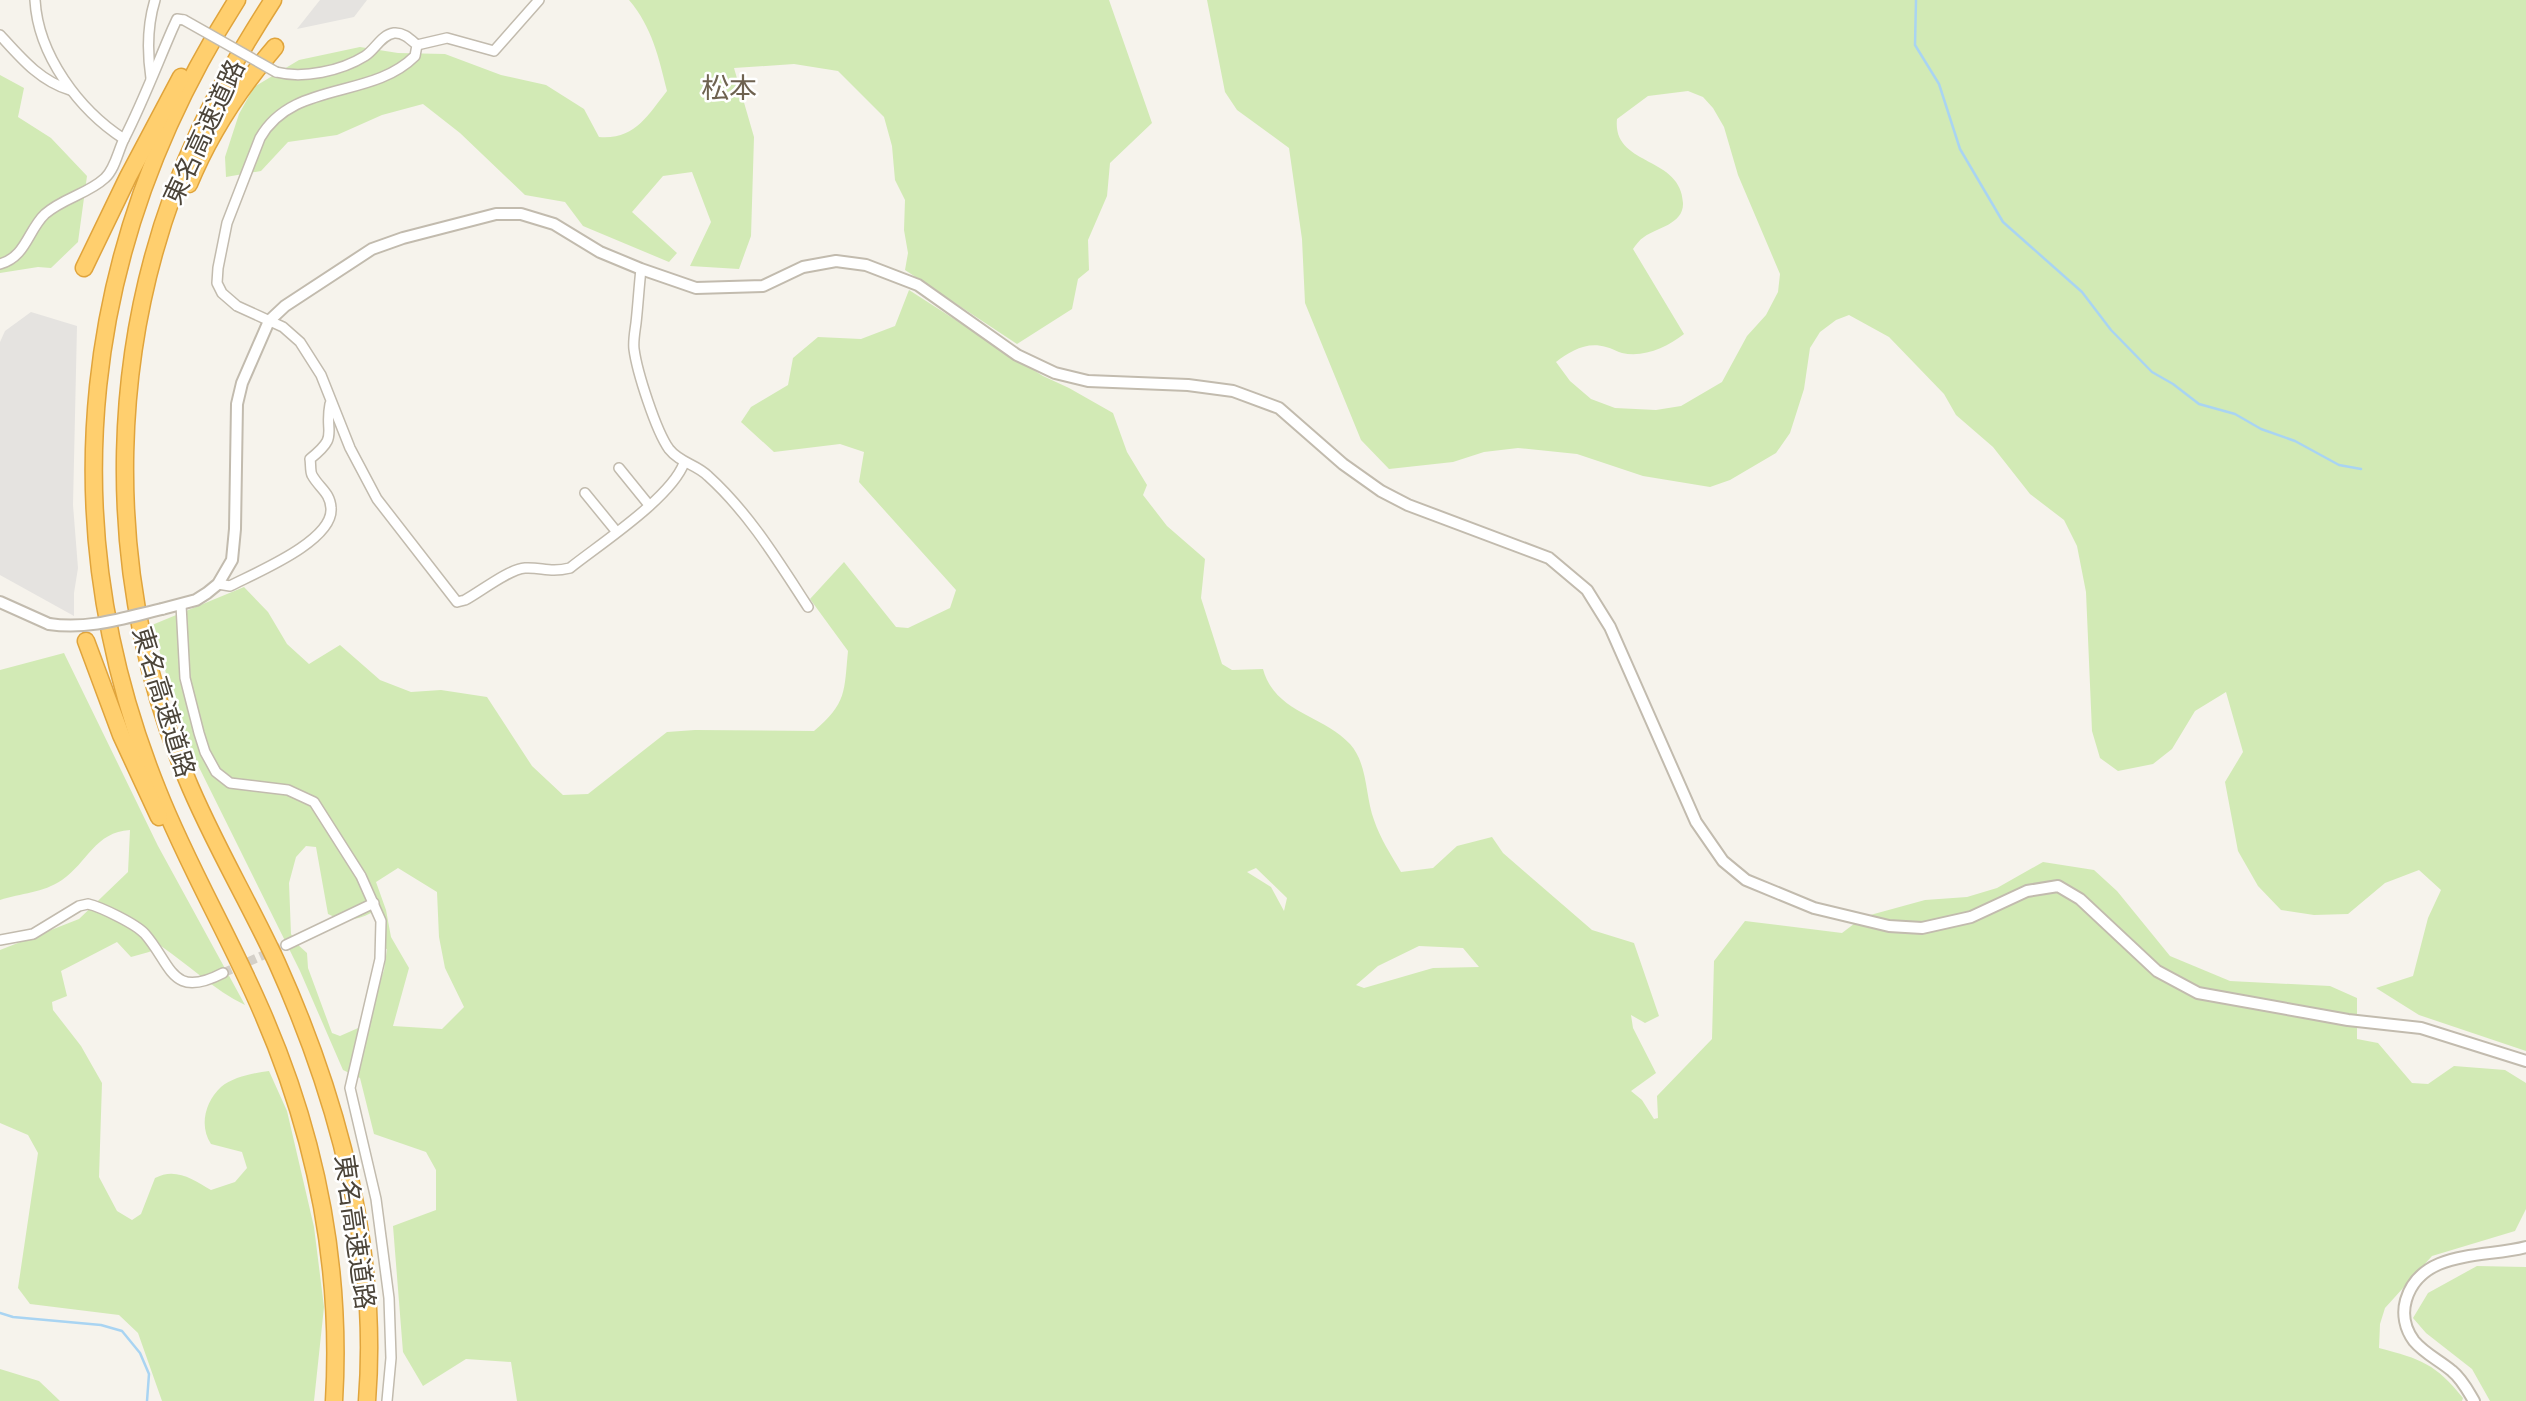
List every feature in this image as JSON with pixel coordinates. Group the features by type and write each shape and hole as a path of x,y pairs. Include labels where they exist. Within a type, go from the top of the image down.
{"highway":[{"path":"84,268 185,69 228,0"},
{"name":"東名高速道路","path":"237,0 186,89 150,170 115,280 104,334 93,447 96,545 106,616 120,681 148,766 197,879 273,1038 306,1133 324,1210 331,1259 336,1339 334,1401"},
{"name":"東名高速道路","path":"273,0 249,37 200,130 157,242 133,349 127,406 124,477 128,556 143,640 160,704 192,791 275,959 303,1024 328,1092 345,1152 358,1214 368,1302 367,1401"},
{"path":"124,477 145,330 170,232 195,168 212,135 232,101 275,47"},
{"path":"86,641 146,794 197,879"}],"street":[{"path":"35,0 41,34 71,90 112,131 124,139"},
{"path":"151,79 149,19 155,0"},
{"path":"416,45 447,38 494,51 538,0"},
{"path":"0,264 17,255 29,239 34,226 46,213 108,174 135,119 177,19 184,20 276,72 289,75 341,67 366,56 387,35 397,32 416,45"},
{"path":"0,35 37,74 55,86 71,90"},
{"path":"416,45 415,56 396,71 380,79 300,102 288,107 267,124 227,223 218,268 218,284 222,293 237,306 283,327 300,342 321,376 350,448 377,499 457,602 466,600 514,571 525,568 555,572 570,568 649,505 681,472 684,463"},
{"path":"0,602 49,624 91,626 181,605 196,600 218,584 232,560 235,546 237,404 242,383 269,321 285,306 372,250 403,238 496,214 521,214 554,223 600,252 696,288 763,286 803,267 836,261 866,265 918,285 1017,355 1055,373 1088,381 1188,385 1233,391 1279,408 1343,464 1381,491 1408,505 1549,558 1587,590 1610,627 1696,821 1723,861 1746,880 1814,908 1889,926 1922,928 1971,916 2027,891 2058,886 2080,899 2157,971 2198,993 2347,1020 2421,1028 2526,1061"},
{"path":"640,269 633,347 639,373 663,440 671,452 684,463 691,464 707,474 740,510 808,607"},
{"path":"218,584 230,586 300,551 325,525 332,510 326,491 311,474 310,459 327,446 330,436 330,402"},
{"path":"619,468 649,505"},
{"path":"585,493 616,531"},
{"path":"181,605 186,678 205,752 216,772 230,783 288,790 314,802 361,876 381,921 380,960 350,1088 376,1199 389,1298 391,1358 387,1401"},
{"path":"286,945 374,903"},
{"path":"0,940 33,934 79,906 88,904 144,932 162,968 190,984 210,980 223,973"},
{"path":"2474,1401 2452,1371 2414,1341 2404,1317 2408,1295 2423,1273 2437,1264 2526,1247"}],"green space":[{"path":"629,0 1109,0 1152,123 1110,163 1107,196 1088,240 1089,270 1078,279 1072,309 1017,344 905,270 908,253 904,230 905,200 895,180 892,146 884,117 838,71 794,64 734,68 754,137 751,236 739,269 690,266 711,222 692,172 663,176 632,212 677,253 669,262 583,226 565,202 525,195 460,133 423,104 382,115 337,135 288,142 261,171 226,177 225,157 239,114 254,87 299,60 360,47 398,53 445,54 501,75 546,85 584,109 599,137 622,135 639,124 667,91 649,32"},
{"path":"1207,0 2526,0 2526,1051 2419,1015 2376,988 2413,976 2428,918 2441,890 2419,870 2385,883 2348,914 2314,915 2281,910 2258,886 2238,851 2225,782 2243,752 2226,692 2195,711 2172,749 2153,764 2118,771 2100,758 2092,731 2086,592 2077,546 2064,520 2030,494 1993,447 1956,415 1944,394 1889,337 1849,315 1836,320 1820,332 1810,348 1804,389 1790,433 1776,453 1730,480 1710,487 1643,476 1577,454 1518,448 1484,452 1453,462 1389,469 1361,440 1305,303 1302,239 1289,148 1237,110 1225,92","holes":["1688,91 1703,97 1724,127 1738,175 1780,274 1778,292 1766,315 1747,336 1722,382 1681,406 1656,410 1615,408 1591,399 1570,381 1556,362 1573,351 1592,345 1630,354 1647,353 1684,334 1633,249 1642,238 1675,221 1679,216 1683,203 1679,188 1671,176 1625,146 1618,134 1617,119 1648,96"]},
{"path":"0,75 24,88 18,117 51,138 87,176 78,242 51,268 38,267 0,273"},
{"path":"909,290 1043,376 1113,413 1127,452 1147,485 1143,495 1167,526 1205,559 1201,598 1222,664 1232,670 1263,669 1269,684 1288,704 1339,734 1350,744 1360,761 1376,827 1401,872 1433,868 1457,846 1492,837 1503,853 1592,930 1634,943 1659,1016 1645,1023 1631,1015 1633,1028 1656,1073 1631,1091 1642,1100 1654,1119 1658,1118 1657,1096 1712,1039 1714,961 1745,921 1842,933 1863,917 1925,900 1967,897 1997,888 2043,862 2094,870 2117,891 2170,956 2230,981 2330,986 2357,998 2357,1039 2378,1043 2412,1083 2428,1084 2454,1066 2505,1070 2526,1083 2526,1209 2515,1231 2432,1256 2385,1308 2380,1324 2379,1348 2427,1364 2444,1377 2463,1398 2462,1401 517,1401 511,1362 466,1359 423,1386 403,1352 393,1226 436,1210 436,1170 426,1152 374,1134 360,1078 343,1070 300,971 185,739 152,625 244,587 268,612 287,644 309,664 340,645 380,680 411,692 441,690 487,697 532,766 563,795 588,794 667,732 814,731 833,712 842,696 848,651 810,599 844,562 896,627 908,628 950,608 956,590 859,482 864,452 840,444 774,452 741,422 751,407 788,385 793,358 818,337 861,339 895,326","holes":["306,846 316,847 328,914 350,920 371,913 378,920 379,948 387,949 384,970 365,1025 340,1036 332,1033 308,968 307,953 291,934 289,883 296,857","398,868 437,892 439,937 445,968 464,1007 442,1029 393,1026 409,968 391,937 386,910 376,882","1256,868 1287,898 1284,911 1271,887 1247,872","1419,946 1463,948 1479,967 1433,968 1364,988 1356,985 1378,966"]},
{"path":"64,653 158,846 245,1005 212,985 161,946 131,957 117,942 61,971 67,996 52,1002 53,1010 81,1046 102,1083 99,1177 117,1211 132,1220 141,1214 155,1178 162,1175 184,1176 211,1190 235,1182 247,1168 242,1152 211,1144 205,1130 208,1107 215,1093 231,1081 269,1071 287,1111 314,1227 324,1307 314,1401 162,1401 138,1333 119,1315 30,1304 18,1288 38,1153 28,1135 0,1123 0,950 79,919 128,872 130,830 108,836 71,873 55,884 0,900 0,670"},
{"path":"2477,1266 2526,1267 2526,1401 2490,1401 2472,1369 2426,1333 2413,1318 2428,1293"},
{"path":"0,1369 39,1381 60,1401 0,1401"}],"shaded area":[{"path":"320,0 367,0 354,17 297,29"},
{"path":"31,312 77,326 73,505 78,568 74,616 0,575 0,342 5,331"}],"waterway":[{"path":"1916,0 1915,45 1939,84 1960,149 2003,222 2082,292 2111,330 2152,372 2199,404 2235,414 2261,429 2295,441 2339,465 2361,469"},
{"path":"0,1313 13,1317 101,1325 122,1331 140,1353 149,1374 147,1401"}],"tunnel":[{"path":"223,973 286,945"}],"district":[{"name":"松本","path":"729,88"}]}
